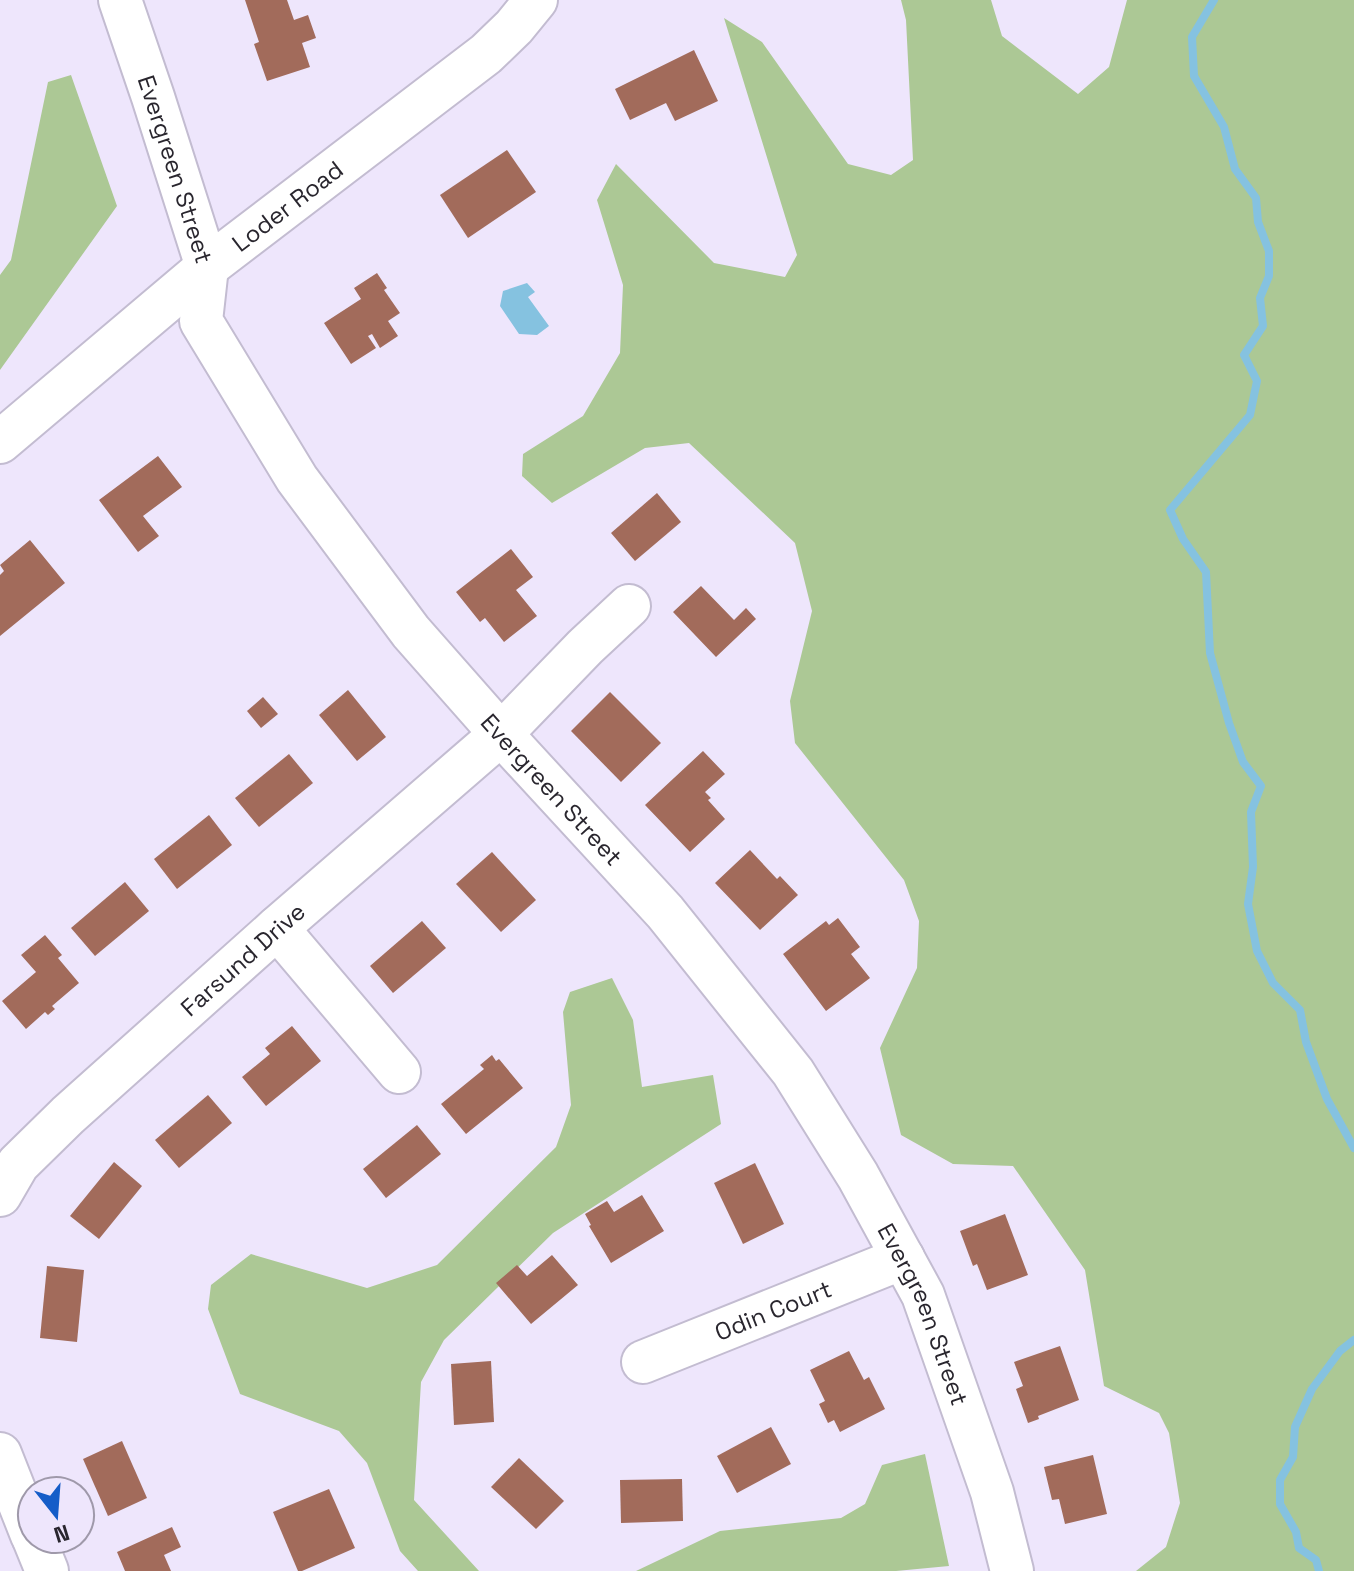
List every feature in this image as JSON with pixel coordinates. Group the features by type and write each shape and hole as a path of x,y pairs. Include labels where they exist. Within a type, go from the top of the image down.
{"street":[{"name":"Evergreen Street","path":"120,0 207,267 201,321 297,479 411,632 665,912 793,1072 858,1176 923,1295 992,1492 1012,1571"},
{"name":"Loder Road","path":"0,442 207,267 486,54 536,0"},
{"name":"Farsund Drive","path":"0,1195 18,1164 68,1115 501,734 629,606"},
{"path":"277,928 399,1072"},
{"name":"Odin Court","path":"643,1362 903,1258"},
{"path":"0,1454 16,1494"}],"green space":[{"path":"901,0 991,0 1002,36 1078,94 1109,67 1127,0 1354,0 1354,1571 1136,1571 1166,1547 1180,1503 1169,1433 1159,1413 1104,1386 1085,1270 1013,1166 953,1164 901,1135 880,1048 917,968 919,921 904,880 795,743 790,701 812,611 795,543 689,443 645,448 552,503 522,476 523,454 583,416 620,353 623,285 597,200 616,164 714,263 785,277 797,255 724,18 762,42 848,164 891,175 913,160 906,20"},
{"path":"71,75 117,206 0,370 0,275 11,260 48,82"},
{"path":"612,978 633,1020 642,1087 713,1075 721,1124 553,1233 444,1340 421,1382 414,1500 479,1571 418,1571 400,1551 367,1463 339,1431 240,1394 208,1309 211,1285 251,1254 367,1288 437,1265 556,1147 571,1105 563,1012 570,992"},
{"path":"925,1454 949,1566 896,1571 636,1571 720,1531 841,1518 865,1504 882,1465"}],"water":[{"path":"527,283 535,292 528,297 549,326 537,335 519,334 500,306 503,291"}],"building":[{"path":"245,0 287,0 294,20 308,15 316,38 302,43 310,67 267,81 254,44 259,42"},
{"path":"694,50 718,101 675,121 666,103 630,120 615,89"},
{"path":"507,150 536,192 468,238 440,195"},
{"path":"377,273 387,288 384,290 400,313 388,321 398,336 380,348 372,334 368,336 376,348 351,364 324,323 361,299 354,288"},
{"path":"158,456 182,487 143,516 159,536 138,552 99,500"},
{"path":"657,493 681,522 635,561 611,533"},
{"path":"30,540 65,583 0,636 0,575 4,571 0,565"},
{"path":"511,549 533,577 516,590 537,616 504,642 485,618 480,622 456,592"},
{"path":"701,586 734,620 746,608 756,619 716,657 673,612"},
{"path":"348,690 386,737 357,761 319,715"},
{"path":"610,692 661,743 621,782 571,731"},
{"path":"263,697 278,714 261,728 247,711"},
{"path":"703,751 725,774 705,792 725,819 690,852 645,805"},
{"path":"289,754 313,783 259,827 235,798"},
{"path":"209,815 232,845 177,889 154,859"},
{"path":"750,850 777,879 780,876 798,895 760,930 715,883"},
{"path":"492,852 536,900 501,932 456,884"},
{"path":"125,882 149,911 95,956 71,928"},
{"path":"838,918 860,947 851,954 870,978 826,1011 783,954 826,921 829,925"},
{"path":"422,921 446,948 393,993 370,966"},
{"path":"45,935 62,955 58,958 79,983 52,1006 55,1009 48,1015 45,1012 26,1029 2,1001 36,972 21,955"},
{"path":"292,1026 321,1061 266,1106 242,1077 270,1054 265,1048"},
{"path":"492,1055 523,1088 466,1134 441,1104 484,1069 480,1065"},
{"path":"208,1095 232,1123 179,1168 155,1140"},
{"path":"417,1125 441,1154 386,1198 363,1169"},
{"path":"114,1162 142,1186 99,1239 70,1216"},
{"path":"755,1163 784,1224 743,1244 714,1183"},
{"path":"642,1195 664,1231 611,1263 585,1214 607,1201 614,1212"},
{"path":"1005,1214 1028,1275 987,1290 977,1264 973,1266 960,1231"},
{"path":"552,1255 578,1285 531,1324 496,1283 517,1265 527,1276"},
{"path":"47,1266 84,1270 77,1342 40,1338"},
{"path":"1060,1346 1079,1400 1028,1423 1016,1389 1023,1386 1014,1362"},
{"path":"849,1351 864,1380 869,1377 885,1409 840,1432 834,1420 828,1423 819,1404 825,1401 810,1370"},
{"path":"491,1361 494,1422 454,1425 451,1364"},
{"path":"771,1427 791,1464 737,1493 717,1456"},
{"path":"122,1441 147,1498 108,1516 96,1489 96,1475 90,1475 83,1459"},
{"path":"1093,1455 1107,1514 1065,1524 1059,1499 1052,1500 1044,1467"},
{"path":"519,1458 564,1501 536,1529 491,1487"},
{"path":"682,1479 683,1521 621,1523 620,1480"},
{"path":"329,1489 355,1548 298,1571 273,1512"},
{"path":"172,1527 181,1547 164,1555 171,1571 125,1571 117,1552"}],"waterway":[{"path":"1214,0 1192,37 1194,76 1224,127 1235,169 1256,198 1258,222 1269,251 1269,276 1260,298 1263,326 1244,355 1257,381 1250,415 1170,510 1183,539 1206,572 1210,653 1243,762 1261,786 1251,812 1253,867 1248,904 1257,951 1273,983 1300,1010 1306,1042 1327,1099 1354,1148"},
{"path":"1319,1571 1316,1560 1299,1548 1296,1532 1280,1504 1280,1480 1293,1457 1295,1427 1312,1389 1340,1351 1354,1340"}]}
